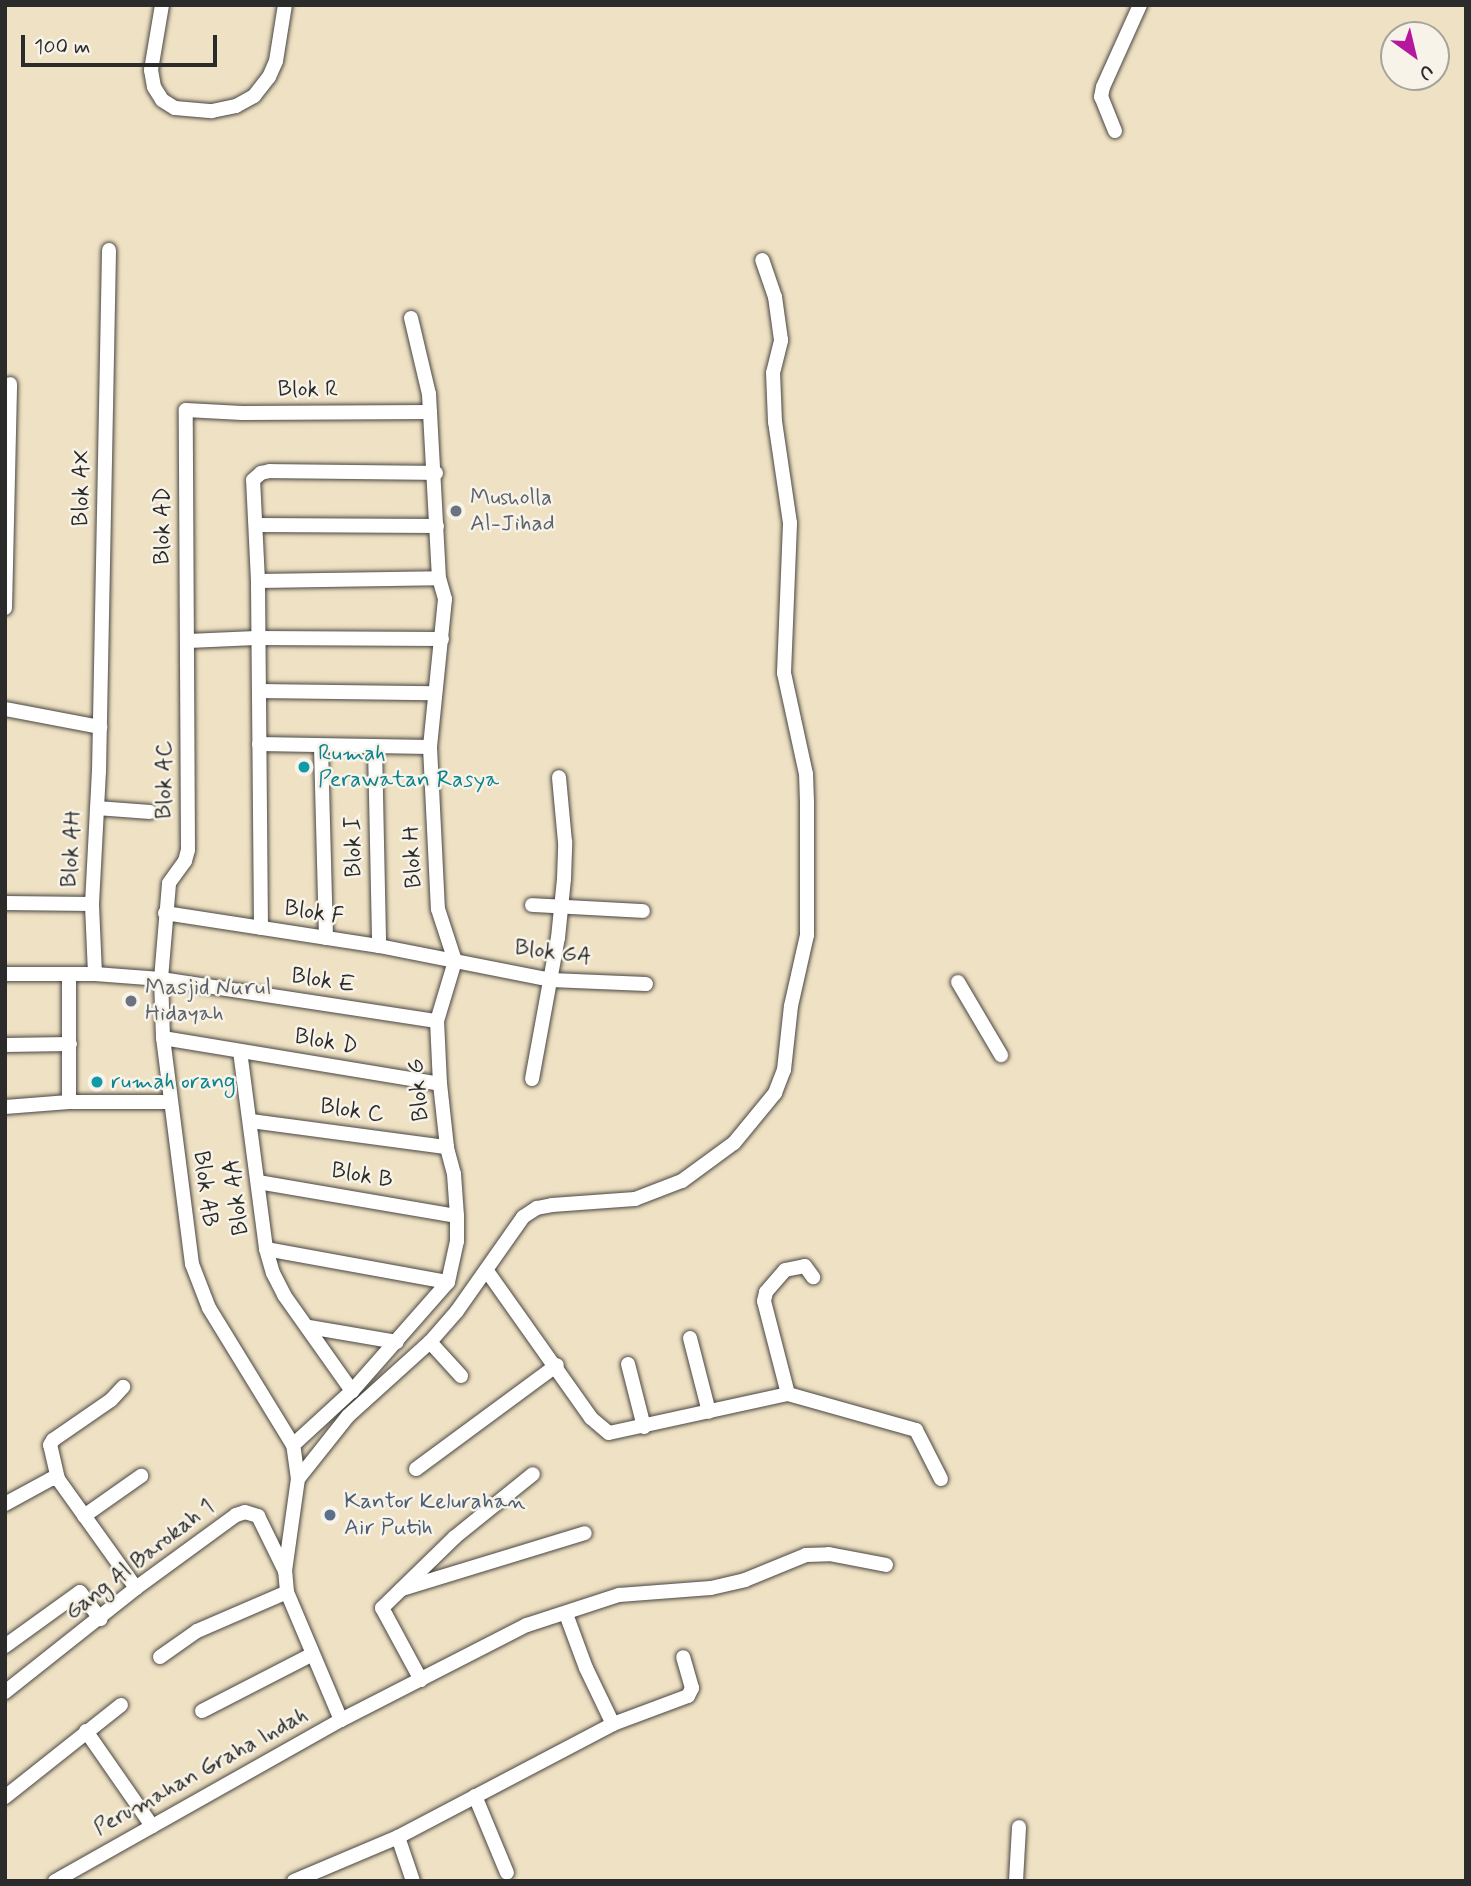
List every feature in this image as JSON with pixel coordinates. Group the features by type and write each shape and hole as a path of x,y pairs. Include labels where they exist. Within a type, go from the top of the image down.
{"street":[{"path":"162,5 151,69 154,87 162,100 175,108 212,111 236,106 254,96 269,77 276,61 285,5"},
{"path":"1115,131 1101,97 1140,5"},
{"name":"Blok AX","path":"100,727 109,250"},
{"path":"298,1479 348,1416 430,1342 487,1271 515,1226 537,1208 635,1199 682,1181 708,1164 751,1126 775,1093 784,1070 792,1006 808,935 806,774 784,673 790,523 773,373 781,340 775,297 762,260"},
{"path":"259,744 430,747 433,693 445,599 439,578 436,472 429,394 411,318"},
{"path":"5,608 10,384"},
{"name":"Blok R","path":"186,410 242,413 430,412"},
{"name":"Blok AD","path":"186,410 188,641"},
{"path":"261,928 256,638 257,525 253,480 261,472 270,471 436,472"},
{"path":"257,525 437,526"},
{"path":"258,581 439,578"},
{"path":"188,641 256,638 442,639"},
{"name":"Blok AC","path":"165,914 169,883 188,850 188,641"},
{"path":"259,691 433,693"},
{"path":"5,709 100,727"},
{"name":"Blok AH","path":"95,974 92,904 100,727"},
{"path":"321,747 326,938"},
{"name":"Blok I","path":"375,747 379,946"},
{"name":"Blok H","path":"430,747 438,909 455,961"},
{"path":"532,1079 551,980 561,908 565,852 559,777"},
{"path":"97,808 150,812"},
{"path":"5,903 92,904"},
{"path":"532,905 643,911"},
{"name":"Blok F","path":"165,914 379,946 455,961"},
{"name":"Blok AB","path":"165,914 161,979 163,1038 192,1264 209,1308 293,1446"},
{"name":"Blok GA","path":"455,961 551,980 646,984"},
{"name":"Blok G","path":"455,961 437,1021 440,1084 447,1147 454,1174 457,1216"},
{"name":"Blok E","path":"5,974 95,974 161,979 437,1021"},
{"path":"69,975 69,1102"},
{"path":"958,982 1001,1055"},
{"name":"Blok D","path":"163,1038 440,1084"},
{"path":"5,1045 70,1044"},
{"name":"Blok AA","path":"240,1051 266,1249 284,1295 352,1391"},
{"path":"5,1107 69,1102 171,1102"},
{"name":"Blok C","path":"251,1121 447,1147"},
{"name":"Blok B","path":"258,1182 457,1216"},
{"path":"293,1446 352,1391 448,1282 457,1241 457,1216"},
{"path":"266,1249 448,1282"},
{"path":"788,1394 764,1301 766,1292 785,1270 805,1266 813,1277"},
{"path":"487,1271 600,1428 609,1433 788,1394 916,1430 941,1479"},
{"path":"309,1327 397,1342"},
{"path":"690,1338 709,1412"},
{"path":"430,1342 461,1376"},
{"path":"628,1364 644,1427"},
{"path":"416,1469 557,1365"},
{"path":"123,1387 111,1401 53,1440 50,1445 58,1479 136,1588"},
{"name":"Perumahan Graha Indah","path":"55,1881 341,1720 311,1655 287,1592 285,1571 298,1479 293,1446"},
{"path":"421,1680 382,1613 386,1602 455,1537 533,1474"},
{"path":"84,1516 141,1476"},
{"path":"5,1504 51,1479 58,1479"},
{"name":"Gang Al Barokah 1","path":"5,1692 136,1588 236,1515 245,1512 258,1516 285,1571"},
{"path":"401,1590 585,1533"},
{"path":"341,1720 527,1625 619,1595 725,1585 806,1555 830,1554 886,1565"},
{"path":"5,1646 80,1592 100,1619"},
{"path":"160,1657 197,1632 287,1592"},
{"path":"566,1614 586,1668 613,1724"},
{"path":"202,1710 311,1655"},
{"path":"295,1881 322,1875 613,1724 691,1693 683,1657"},
{"path":"5,1797 121,1705"},
{"path":"86,1731 152,1826"},
{"path":"475,1796 507,1873"},
{"path":"1016,1881 1019,1827"},
{"path":"398,1837 413,1881"}],"place":[{"name":"Musholla Al-Jihad","path":"456,511"},
{"name":"Rumah Perawatan Rasya","path":"304,767"},
{"name":"Masjid Nurul Hidayah","path":"131,1001"},
{"name":"rumah orang","path":"97,1082"},
{"name":"Kantor Kelurahan Air Putih","path":"330,1515"}]}
